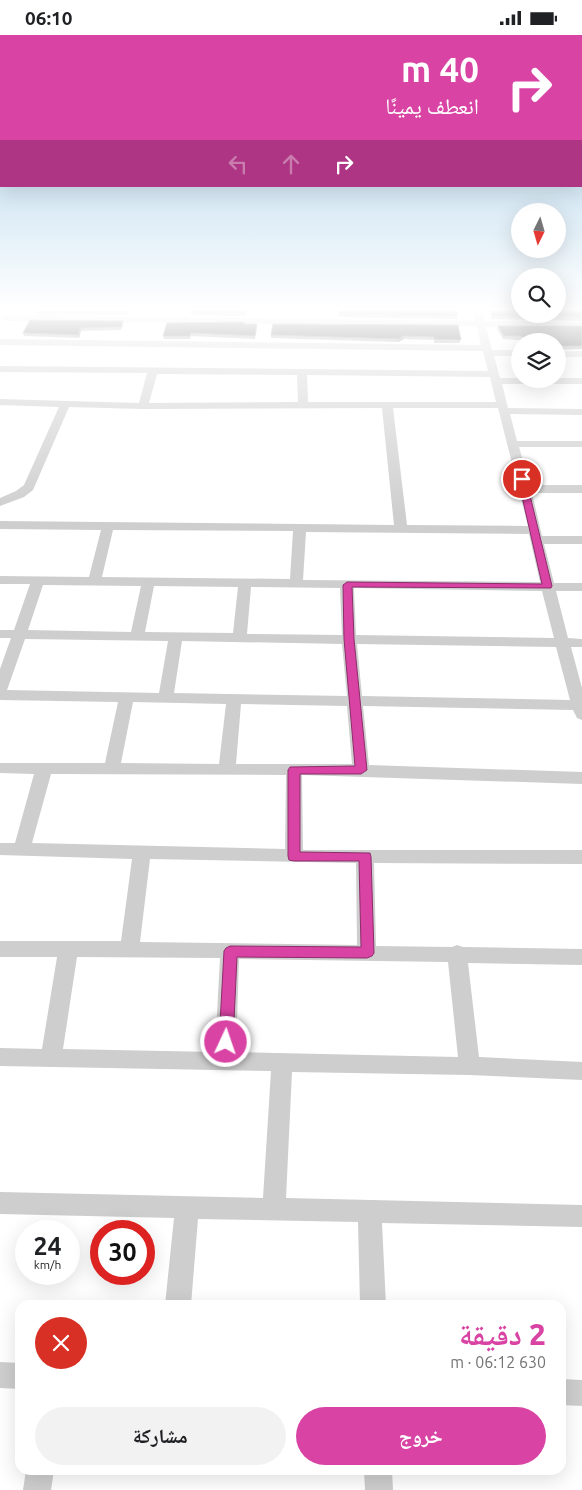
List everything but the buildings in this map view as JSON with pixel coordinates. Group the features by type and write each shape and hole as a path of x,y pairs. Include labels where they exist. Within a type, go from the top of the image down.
{"street":[{"path":"143,406 151,379"},
{"path":"302,379 304,406"},
{"path":"0,695 234,699 581,709 535,535 525,489 494,379"},
{"path":"520,379 582,381"},
{"path":"0,402 143,406 503,408 582,412"},
{"path":"0,502 20,494 28,487 65,405"},
{"path":"386,406 400,529"},
{"path":"513,444 582,444"},
{"path":"525,489 582,489"},
{"path":"0,525 400,529 535,535 582,540"},
{"path":"94,582 108,525"},
{"path":"296,584 300,528"},
{"path":"0,581 582,587"},
{"path":"0,690 38,581"},
{"path":"137,635 148,582"},
{"path":"240,637 245,584"},
{"path":"347,585 349,639 361,770"},
{"path":"0,634 582,643"},
{"path":"166,698 176,636"},
{"path":"112,769 126,698"},
{"path":"227,769 234,699"},
{"path":"0,768 361,770 582,778"},
{"path":"22,849 44,768"},
{"path":"294,770 294,856"},
{"path":"0,849 365,857 582,857"},
{"path":"130,949 142,852"},
{"path":"365,857 367,953"},
{"path":"0,949 457,953 582,957"},
{"path":"51,1058 68,949"},
{"path":"225,1060 230,951"},
{"path":"457,953 469,1066"},
{"path":"0,1057 225,1060 282,1063 469,1066 582,1071"},
{"path":"274,1209 282,1063"},
{"path":"0,1203 582,1216"},
{"path":"178,1300 187,1208"},
{"path":"370,1212 373,1300"},
{"path":"0,1375 15,1376"},
{"path":"566,1392 582,1393"},
{"path":"37,1490 39,1475"},
{"path":"378,1475 379,1490"}],"route":[{"path":"226,1042 230,951 367,953 365,857 294,856 294,770 361,770 350,655 347,585 548,586 522,479"}]}
